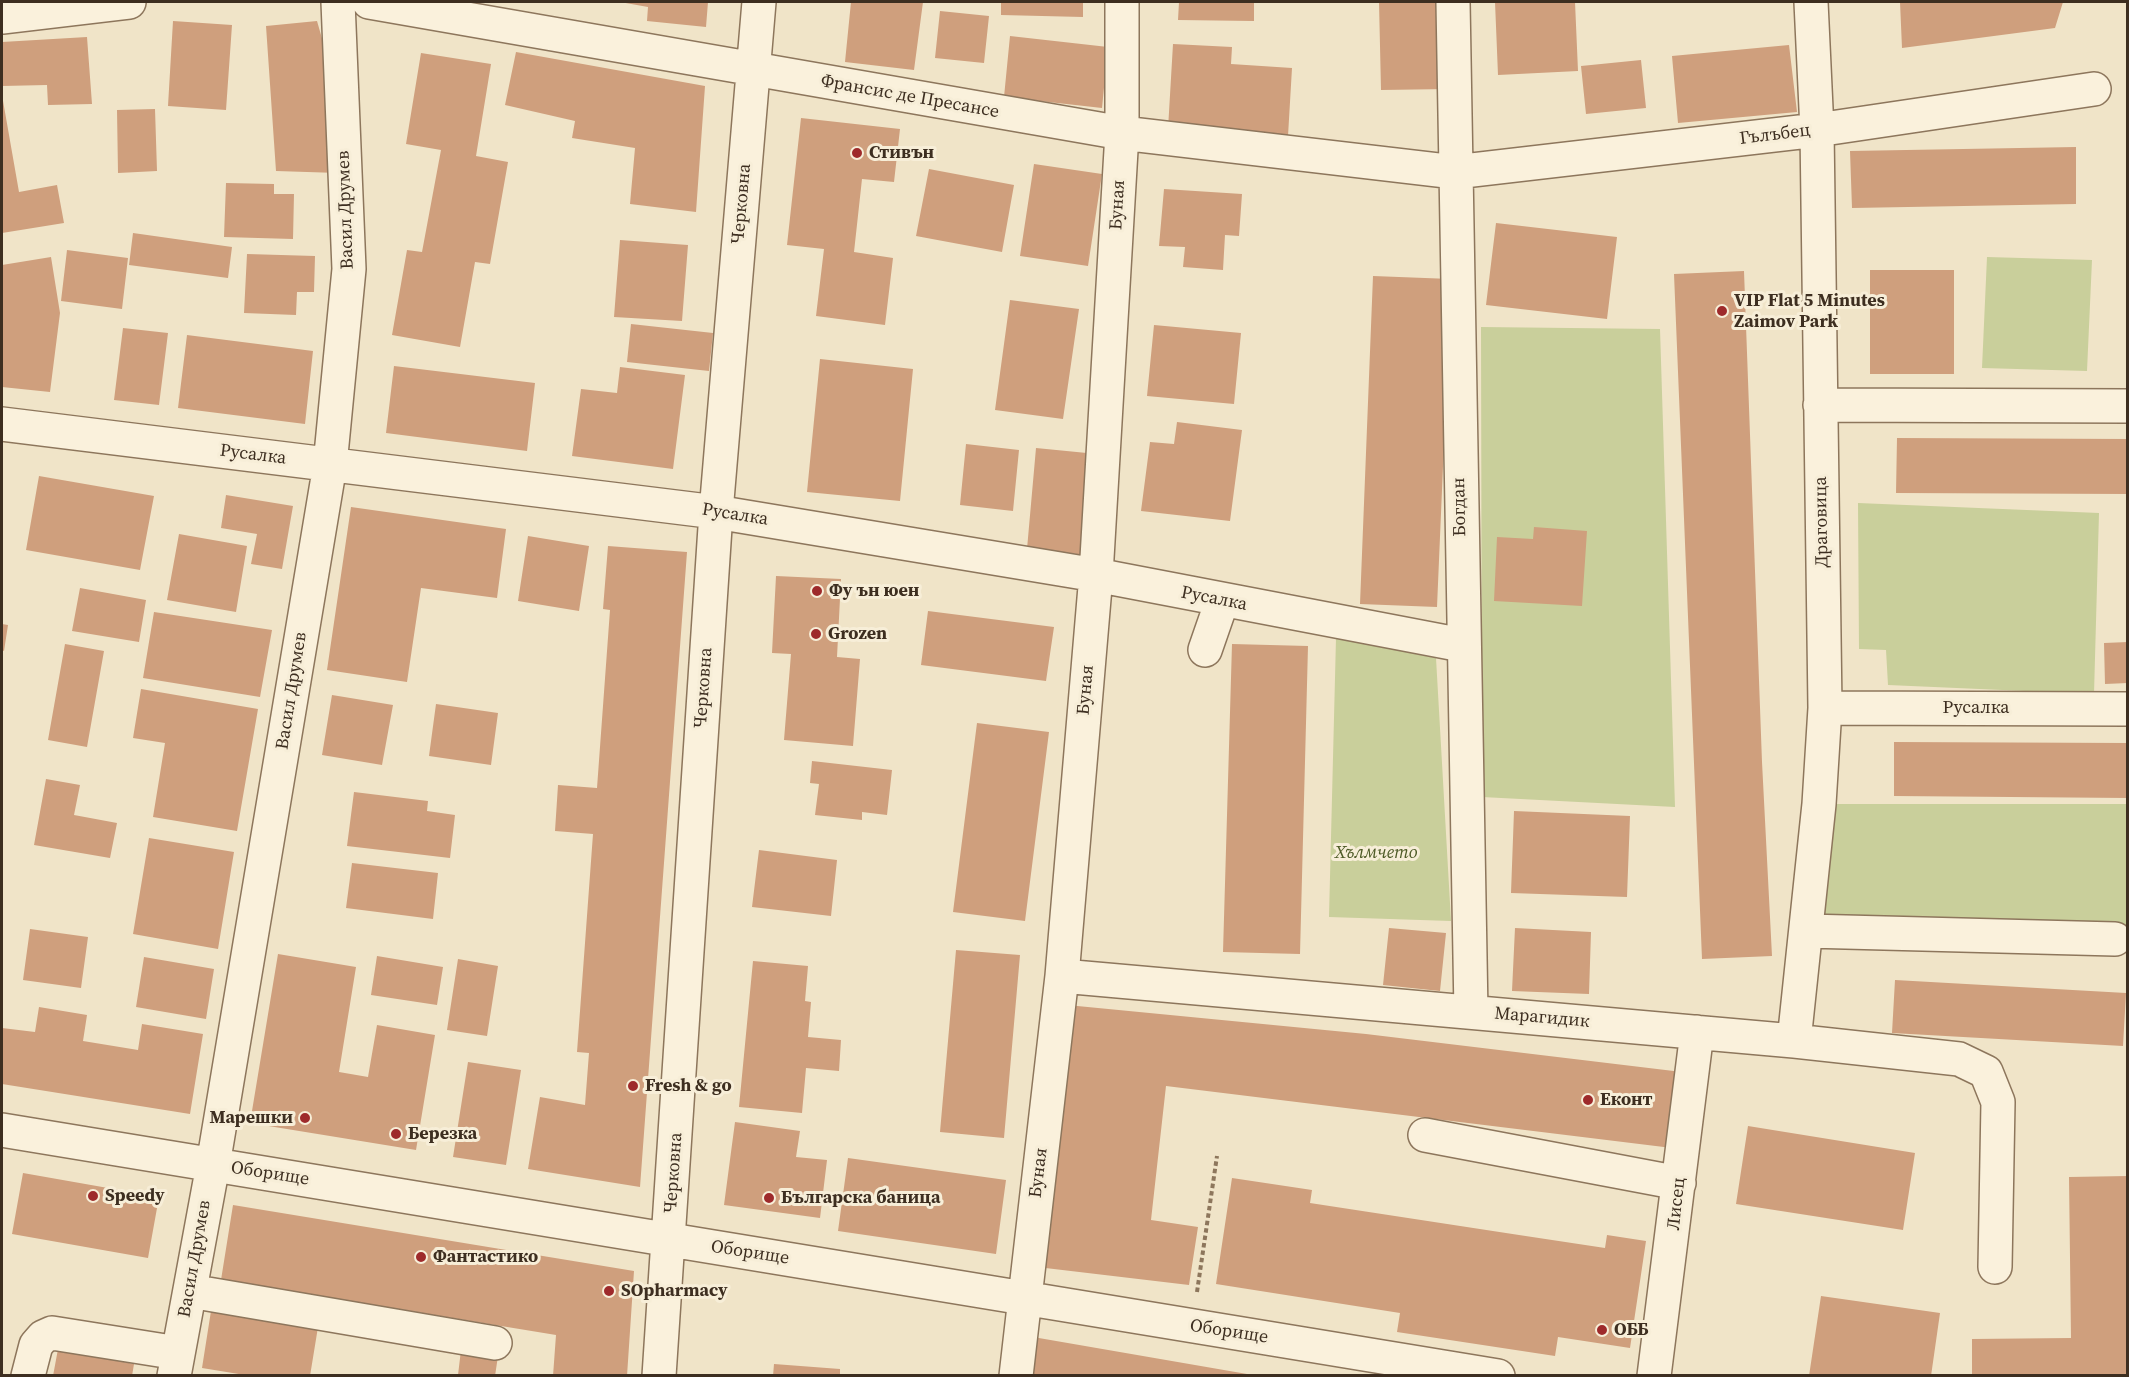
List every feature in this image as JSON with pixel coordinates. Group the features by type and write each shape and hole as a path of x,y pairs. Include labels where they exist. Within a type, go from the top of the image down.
{"street":[{"path":"2,17 129,2"},
{"name":"Васил Друмев","path":"176,1364 213,1165 330,465 349,268 338,2"},
{"name":"Франсис де Пресансе","path":"369,2 1122,134 1455,172"},
{"name":"Черковна","path":"659,1376 670,1239 716,512 759,2"},
{"name":"Буная","path":"1016,1376 1062,976 1096,575 1122,134 1122,2"},
{"name":"Богдан","path":"1453,2 1462,645 1470,1012"},
{"name":"Драговица","path":"1794,1041 1820,804 1825,708 1817,130 1811,2"},
{"name":"Гълъбец","path":"1455,172 1817,130 2094,89"},
{"path":"1820,405 2127,406"},
{"name":"Русалка","path":"2,424 716,512 1096,575 1222,601 1462,645"},
{"path":"1206,650 1222,601"},
{"name":"Русалка","path":"1825,708 2127,709"},
{"path":"1807,931 2115,939"},
{"name":"Марагидик","path":"1062,976 1794,1041 1959,1059 1986,1072 1998,1102 1995,1267"},
{"name":"Лисец","path":"1654,1376 1696,1032"},
{"name":"Оборище","path":"2,1130 1498,1376"},
{"path":"1425,1135 1679,1183"},
{"path":"190,1291 495,1343"},
{"path":"28,1376 36,1345 43,1337 52,1333 176,1364"}],"path":[{"path":"1192,1326 1217,1156"}],"green space":[{"path":"1987,257 2092,260 2087,371 1982,368"},
{"path":"1481,327 1660,329 1675,807 1482,797"},
{"path":"1858,503 2099,513 2094,694 1888,685 1886,650 1859,649"},
{"name":"Хълмчето","path":"1336,638 1436,658 1451,921 1329,917"},
{"path":"1819,804 2127,804 2127,939 1807,931"}],"building":[{"path":"620,2 708,2 706,27 647,21 648,7"},
{"path":"851,2 923,2 914,70 845,62"},
{"path":"1001,2 1083,2 1083,17 1001,15"},
{"path":"1179,2 1254,2 1254,21 1178,20"},
{"path":"1379,2 1447,2 1449,89 1381,90"},
{"path":"1495,2 1575,2 1578,71 1498,75"},
{"path":"1900,2 2063,2 2055,28 1902,48"},
{"path":"940,11 989,16 984,63 935,58"},
{"path":"173,21 232,25 226,110 168,106"},
{"path":"317,21 327,56 326,139 338,139 338,173 276,171 266,26"},
{"path":"1010,36 1108,47 1102,108 1004,97"},
{"path":"87,37 92,104 48,105 47,85 2,86 2,42"},
{"path":"1173,44 1232,47 1231,64 1292,68 1288,136 1168,129"},
{"path":"1789,45 1797,112 1678,123 1672,56"},
{"path":"516,52 705,86 696,212 630,204 635,148 572,138 575,121 505,105"},
{"path":"421,53 491,64 476,156 508,162 490,264 475,262 460,347 392,335 407,250 422,252 441,150 406,144"},
{"path":"1641,60 1646,108 1586,114 1581,66"},
{"path":"2,95 19,192 57,185 64,223 2,233"},
{"path":"155,109 157,171 118,173 117,110"},
{"path":"801,118 900,129 894,182 862,179 854,252 893,258 885,325 816,316 824,249 787,245"},
{"path":"2076,147 2076,204 1852,208 1850,151"},
{"path":"1034,164 1102,174 1088,266 1020,256"},
{"path":"929,169 1014,185 1002,252 916,236"},
{"path":"226,183 274,184 274,194 294,194 293,239 224,237"},
{"path":"1164,189 1242,194 1239,236 1225,235 1223,270 1183,267 1185,247 1159,246"},
{"path":"1496,223 1617,237 1607,319 1486,305"},
{"path":"133,233 232,247 228,278 129,265"},
{"path":"620,240 688,245 682,321 614,317"},
{"path":"67,250 128,258 122,309 61,301"},
{"path":"247,254 315,256 314,292 297,292 296,315 244,313"},
{"path":"51,257 60,313 50,392 2,387 2,265"},
{"path":"1870,270 1954,270 1954,374 1870,374"},
{"path":"1744,271 1762,762 1772,956 1702,959 1674,274"},
{"path":"1373,276 1451,279 1437,607 1360,604"},
{"path":"1010,300 1079,309 1063,419 995,410"},
{"path":"631,324 713,333 709,371 627,362"},
{"path":"1154,325 1241,333 1234,404 1147,396"},
{"path":"123,328 168,333 159,405 114,400"},
{"path":"187,335 313,351 305,424 178,408"},
{"path":"820,359 913,369 900,501 807,492"},
{"path":"394,366 535,383 527,451 386,433"},
{"path":"620,367 685,375 673,469 572,456 581,389 617,393"},
{"path":"1177,422 1242,430 1230,521 1141,511 1150,442 1174,444"},
{"path":"1897,438 2128,439 2128,494 1896,493"},
{"path":"966,444 1019,450 1013,511 960,505"},
{"path":"1036,448 1097,454 1087,555 1027,549"},
{"path":"39,476 154,496 140,570 26,550"},
{"path":"226,495 293,506 282,569 251,564 257,534 221,528"},
{"path":"351,507 506,529 497,598 421,588 407,682 327,670"},
{"path":"1534,527 1587,531 1582,606 1494,601 1497,537 1533,539"},
{"path":"179,534 247,546 236,612 167,600"},
{"path":"528,536 589,546 579,611 518,601"},
{"path":"608,546 687,552 640,1187 528,1169 540,1097 585,1105 589,1053 577,1052 593,834 555,831 558,785 597,788 610,610 603,609"},
{"path":"776,576 841,579 837,657 860,659 853,746 784,740 791,654 772,653"},
{"path":"80,588 146,600 139,642 72,631"},
{"path":"928,611 1054,627 1046,681 921,665"},
{"path":"154,612 272,630 260,697 143,678"},
{"path":"2,624 8,625 4,651 2,650"},
{"path":"2128,642 2128,683 2105,684 2104,643"},
{"path":"65,644 104,651 87,747 48,740"},
{"path":"1232,644 1308,646 1300,954 1223,952"},
{"path":"141,689 258,709 237,831 153,817 165,743 133,738"},
{"path":"332,695 393,705 382,765 322,755"},
{"path":"436,704 498,713 491,765 429,756"},
{"path":"977,723 1049,732 1025,921 953,912"},
{"path":"1894,742 2128,743 2128,798 1894,796"},
{"path":"812,761 892,770 887,815 862,812 862,820 815,815 819,784 810,783"},
{"path":"46,779 80,785 74,815 117,823 110,858 34,845"},
{"path":"354,792 428,801 427,811 455,815 450,858 347,846"},
{"path":"1514,811 1630,816 1627,897 1511,893"},
{"path":"149,838 234,852 218,949 133,934"},
{"path":"759,850 837,860 831,916 752,907"},
{"path":"352,863 438,873 433,919 346,908"},
{"path":"1389,928 1446,933 1440,991 1383,985"},
{"path":"1515,928 1591,932 1589,994 1512,991"},
{"path":"30,929 88,937 81,988 23,980"},
{"path":"956,950 1020,955 1004,1138 940,1132"},
{"path":"278,954 356,967 339,1072 368,1077 377,1025 435,1035 416,1150 250,1123"},
{"path":"377,956 443,967 437,1005 371,995"},
{"path":"144,957 214,969 206,1019 136,1007"},
{"path":"458,959 498,966 487,1036 447,1030"},
{"path":"753,961 808,966 805,1001 811,1002 808,1037 841,1040 839,1071 806,1068 802,1113 739,1107"},
{"path":"1895,980 2126,993 2123,1046 1892,1033"},
{"path":"1067,1005 1366,1034 1682,1072 1672,1148 1166,1086 1151,1220 1198,1227 1189,1285 1037,1267"},
{"path":"39,1007 87,1015 83,1041 138,1050 142,1024 203,1034 190,1114 2,1084 2,1028 35,1032"},
{"path":"468,1062 521,1070 506,1165 453,1157"},
{"path":"735,1122 800,1131 796,1157 827,1160 820,1218 724,1205"},
{"path":"1748,1126 1915,1153 1903,1230 1736,1204"},
{"path":"848,1158 1006,1180 996,1254 838,1231"},
{"path":"23,1173 159,1197 148,1258 12,1234"},
{"path":"2128,1176 2128,1376 1972,1376 1972,1339 2071,1338 2069,1177"},
{"path":"1232,1178 1312,1190 1310,1203 1519,1235 1605,1248 1607,1235 1646,1241 1630,1348 1558,1337 1555,1356 1397,1332 1400,1313 1216,1284"},
{"path":"233,1205 634,1271 627,1376 553,1376 556,1335 221,1280"},
{"path":"1821,1296 1940,1313 1931,1376 1809,1376"},
{"path":"211,1311 318,1327 310,1376 251,1376 202,1368"},
{"path":"1033,1337 1247,1374 1247,1376 1031,1376"},
{"path":"58,1349 134,1364 132,1376 53,1376"},
{"path":"461,1350 498,1356 495,1376 458,1375"},
{"path":"774,1364 840,1369 840,1376 773,1376"}],"place":[{"name":"Стивън","path":"857,153"},
{"name":"VIP Flat 5 Minutes Zaimov Park","path":"1722,311"},
{"name":"Фу ън юен","path":"817,591"},
{"name":"Grozen","path":"816,634"},
{"name":"Fresh & go","path":"633,1086"},
{"name":"Еконт","path":"1588,1100"},
{"name":"Марешки","path":"305,1118"},
{"name":"Березка","path":"396,1134"},
{"name":"Speedy","path":"93,1196"},
{"name":"Българска баница","path":"769,1198"},
{"name":"Фантастико","path":"421,1257"},
{"name":"SOpharmacy","path":"609,1291"},
{"name":"ОББ","path":"1602,1330"}]}
